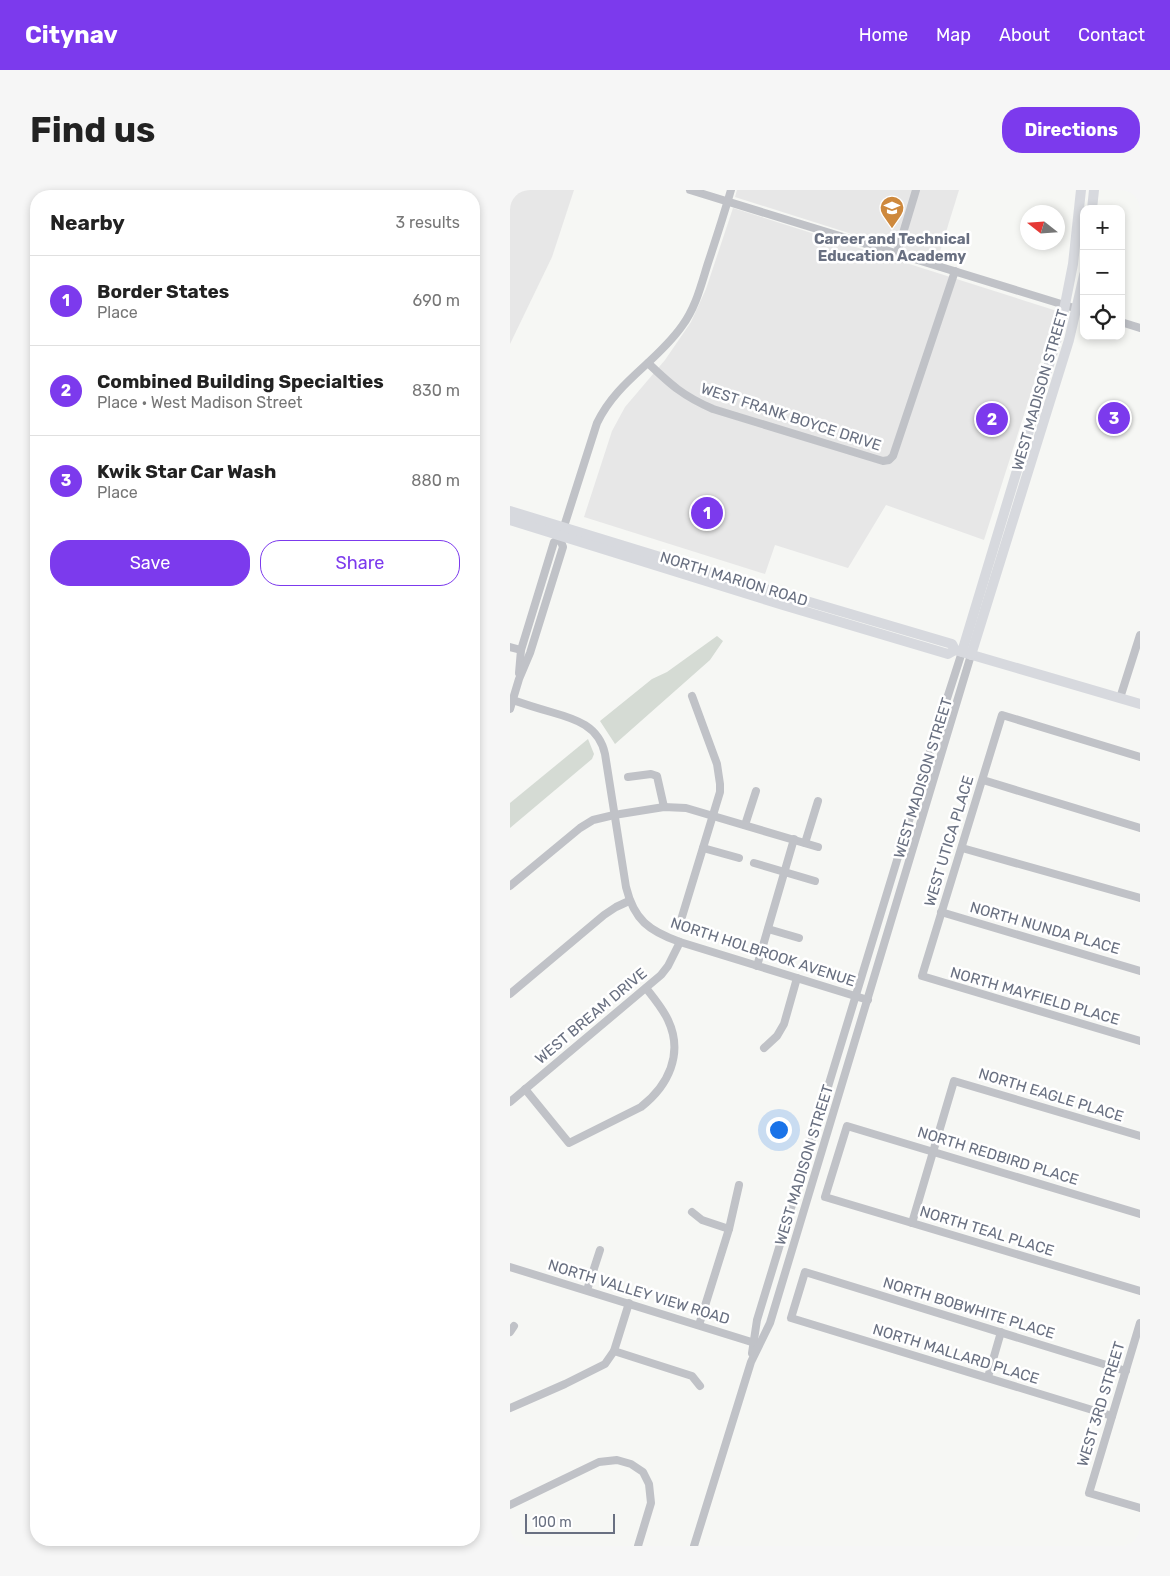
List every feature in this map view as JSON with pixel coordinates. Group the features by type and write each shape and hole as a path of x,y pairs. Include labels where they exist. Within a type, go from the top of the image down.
{"main road":[{"name":"WEST MADISON STREET","path":"963,652 1066,304 1073,264 1081,190"},
{"path":"1092,205 1094,190"},
{"name":"WEST MADISON STREET","path":"963,652 1045,419 1080,310"},
{"name":"NORTH MARION ROAD","path":"510,511 562,534"},
{"name":"NORTH MARION ROAD","path":"510,520 562,534 783,605 948,654 963,652 1140,704"}],"street":[{"path":"690,190 1066,304 1080,310"},
{"path":"510,709 511,700 530,653 563,546 562,534 604,408 615,394 668,343 683,325 694,306 731,190"},
{"path":"896,253 916,190"},
{"name":"WEST FRANK BOYCE DRIVE","path":"648,363 676,390 693,401 713,409 882,461 889,460 893,456 955,271"},
{"path":"1125,323 1140,328"},
{"path":"519,679 521,650 554,542 562,534"},
{"path":"1120,698 1140,635"},
{"path":"510,647 521,650"},
{"name":"WEST MADISON STREET","path":"757,1343 757,1320 933,742 963,652"},
{"name":"WEST MADISON STREET","path":"694,1546 757,1343 770,1323 868,1000 963,652"},
{"path":"681,920 720,792 720,776 692,696"},
{"name":"NORTH HOLBROOK AVENUE","path":"511,700 578,720 594,732 604,748 629,901 639,918 648,927 662,936 680,942 868,1000"},
{"name":"WEST UTICA PLACE","path":"922,976 1002,715 1140,757"},
{"path":"628,777 651,774 657,776 664,808"},
{"path":"983,780 1140,828"},
{"path":"745,825 756,791"},
{"path":"806,843 818,801"},
{"path":"510,886 580,828 593,820 664,808 686,808 818,846"},
{"path":"756,966 794,839"},
{"path":"703,848 739,858"},
{"path":"962,848 1140,898"},
{"path":"754,863 815,881"},
{"path":"510,994 604,915 629,901"},
{"name":"NORTH NUNDA PLACE","path":"941,912 1140,971"},
{"path":"768,929 799,938"},
{"name":"WEST BREAM DRIVE","path":"510,1102 646,988 668,966 680,942"},
{"name":"NORTH MAYFIELD PLACE","path":"922,976 1140,1041"},
{"path":"764,1048 777,1036 784,1024 797,978"},
{"path":"525,1089 569,1143 642,1107 660,1090 668,1077 673,1062 674,1046 674,1037 668,1019 646,988"},
{"name":"NORTH EAGLE PLACE","path":"933,1151 954,1081 1140,1136"},
{"name":"NORTH REDBIRD PLACE","path":"826,1197 847,1126 1140,1214"},
{"path":"912,1223 933,1151"},
{"path":"699,1325 729,1229 739,1185"},
{"name":"NORTH TEAL PLACE","path":"826,1197 1140,1291"},
{"path":"692,1212 702,1220 729,1229"},
{"path":"588,1290 600,1250"},
{"name":"NORTH VALLEY VIEW ROAD","path":"510,1267 757,1343"},
{"name":"NORTH MALLARD PLACE","path":"805,1272 792,1318 1112,1416"},
{"name":"NORTH BOBWHITE PLACE","path":"805,1272 1126,1371"},
{"path":"510,1408 605,1364 614,1351 629,1303"},
{"name":"WEST 3RD STREET","path":"1140,1324 1089,1493 1140,1508"},
{"path":"988,1377 1001,1332"},
{"path":"614,1351 692,1376 700,1386"},
{"path":"510,1505 599,1462 618,1460 631,1464 643,1472 649,1484 650,1503 638,1546"}],"shaded area":[{"path":"510,190 574,190 552,257 510,344"},
{"name":"Career and Technical Education Academy","path":"737,190 959,190 937,261 735,197"},
{"path":"733,208 1057,311 984,540 886,505 848,568 775,545 765,574 584,517 612,431 625,407 665,360 691,322 706,289"},
{"path":"717,636 723,641 710,660 615,744 600,721 652,679 667,672"},
{"path":"588,739 594,754 592,759 510,828 510,803"}],"place":[{"name":"Career and Technical Education Academy","path":"892,229"},
{"name":"Kwik Star Car Wash","path":"1114,418"},
{"name":"Combined Building Specialties","path":"992,419"},
{"name":"Border States","path":"707,513"}]}
